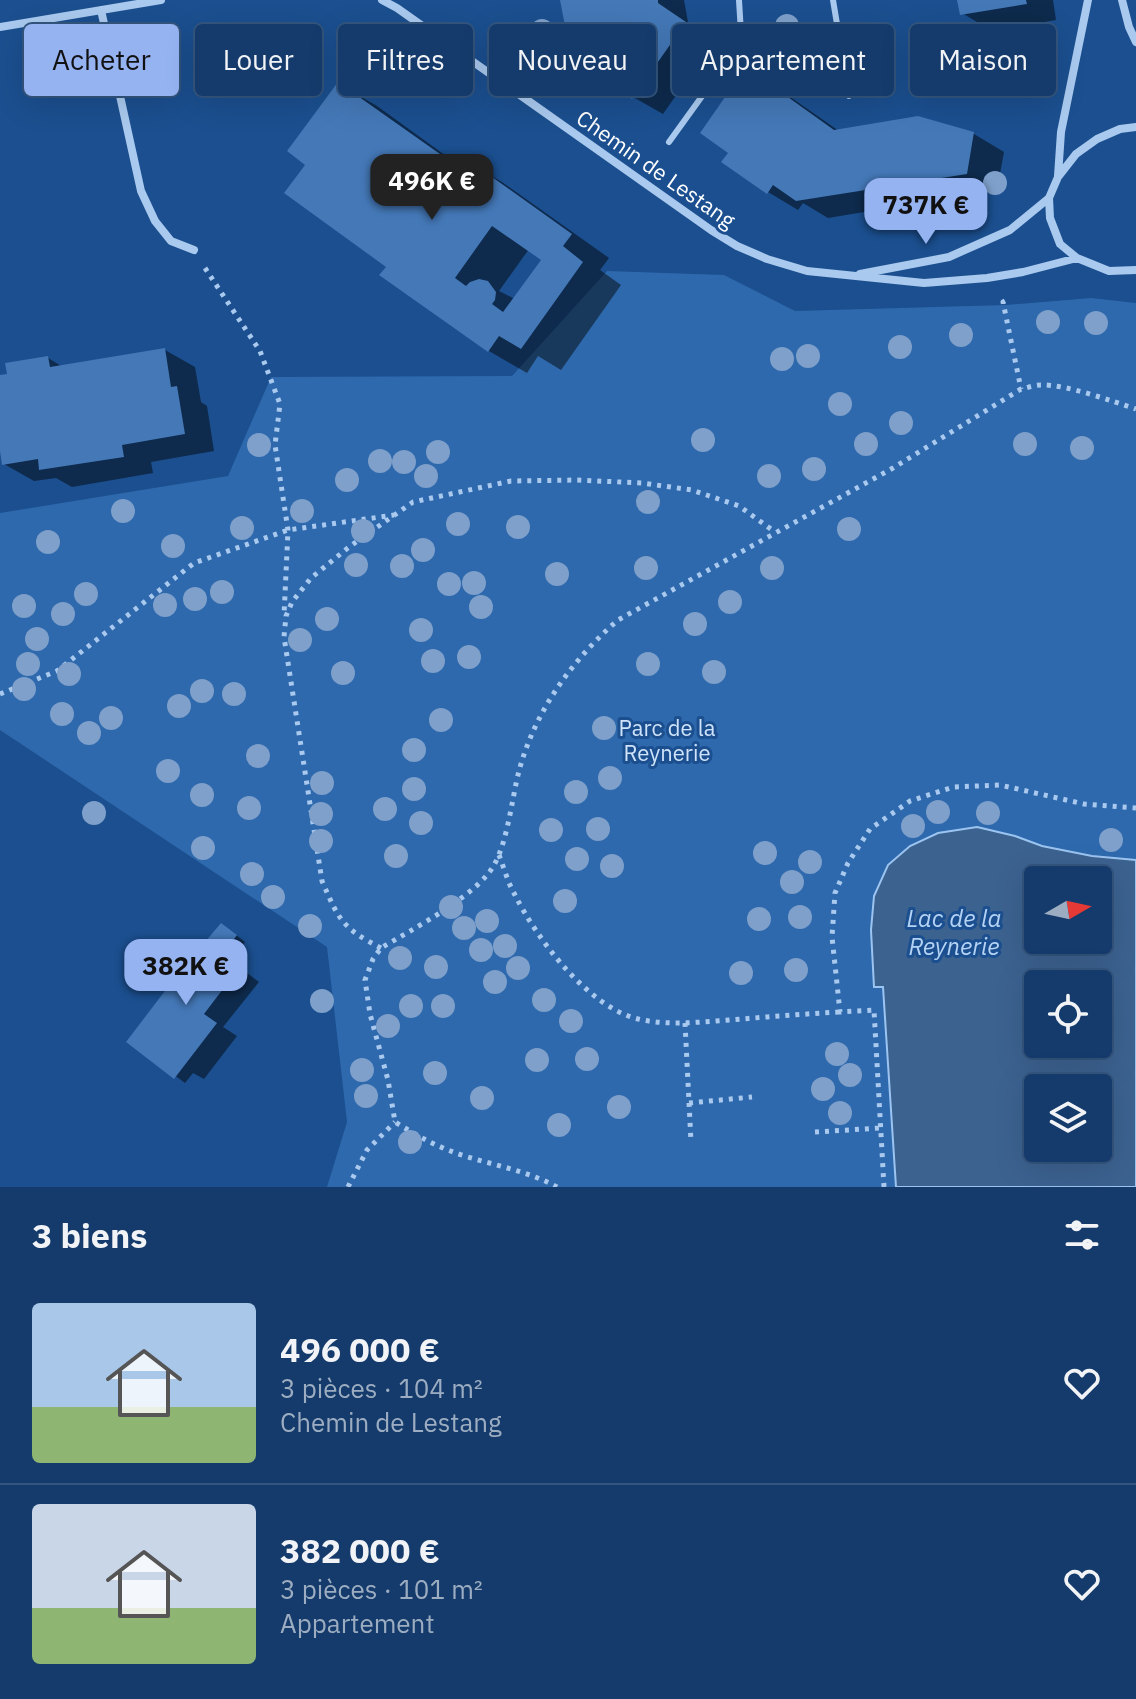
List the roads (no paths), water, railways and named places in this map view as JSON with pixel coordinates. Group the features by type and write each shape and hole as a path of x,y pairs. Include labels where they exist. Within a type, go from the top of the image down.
{"street":[{"path":"0,27 161,0"},
{"name":"Chemin de Lestang","path":"382,0 711,230 767,259 807,271 924,283 987,278 1077,258"},
{"path":"1058,177 1061,132 1088,0"},
{"path":"1122,0 1136,42"},
{"path":"101,10 141,191 155,221 171,241 194,250"},
{"name":"Chemin de Lestang","path":"847,276 949,257 1010,230 1049,198 1058,177 1076,154 1097,139 1120,129 1136,127"},
{"path":"1049,198 1050,218 1060,244 1077,258 1109,271 1136,270"}],"lane":[{"path":"669,142 731,56 741,33 739,0"},
{"path":"833,0 837,24"}],"water":[{"name":"Lac de la Reynerie","path":"977,827 1042,846 1092,856 1136,860 1136,1187 896,1187 883,987 874,987 871,930 874,896 888,865 910,846 938,833"}],"park label":[{"name":"Parc de la Reynerie","path":"667,740"}]}
